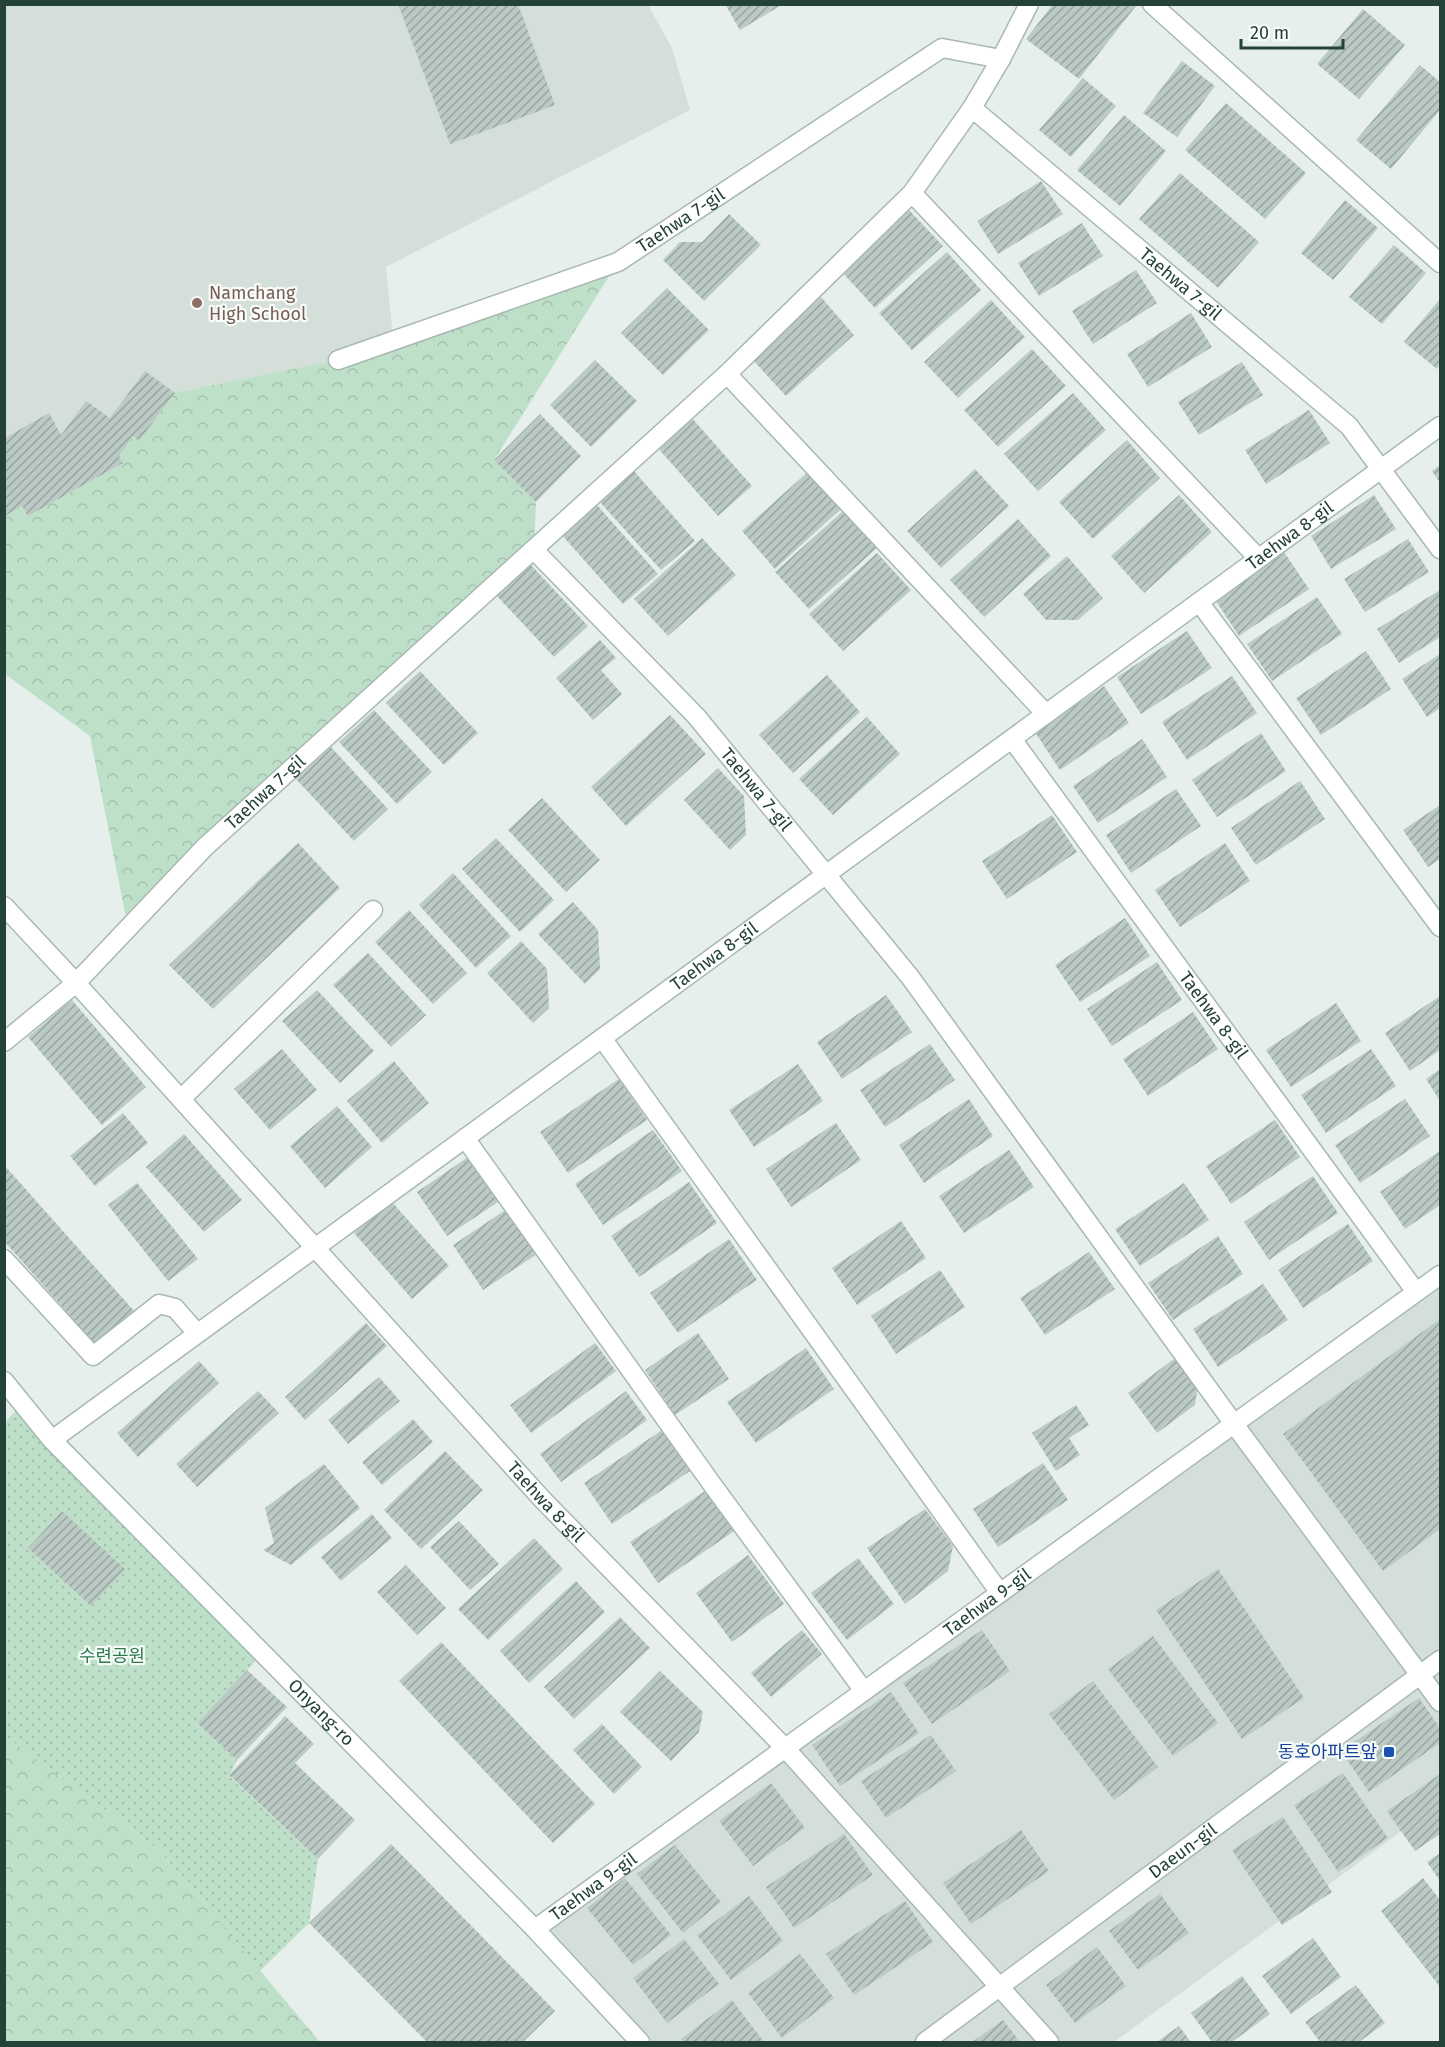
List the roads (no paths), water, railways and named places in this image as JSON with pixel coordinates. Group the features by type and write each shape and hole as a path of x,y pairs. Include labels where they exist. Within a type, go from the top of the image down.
{"street":[{"name":"Taehwa 7-gil","path":"4,1042 76,983 205,847 727,374 912,192 972,108 1001,59 1029,4"},
{"path":"1152,4 1440,263"},
{"name":"Taehwa 7-gil","path":"338,360 618,262 942,48 1001,59"},
{"name":"Taehwa 7-gil","path":"972,108 1349,426 1382,468"},
{"path":"912,192 1258,558"},
{"path":"727,374 1046,714"},
{"name":"Taehwa 8-gil","path":"52,1440 1440,426"},
{"path":"1382,468 1440,549"},
{"name":"Taehwa 7-gil","path":"534,550 696,716 828,873"},
{"path":"1199,602 1440,927"},
{"name":"Taehwa 8-gil","path":"1012,739 1416,1292"},
{"path":"828,873 910,977 1234,1424 1440,1702"},
{"path":"4,906 315,1247"},
{"path":"181,1099 373,910"},
{"path":"602,1038 1000,1593"},
{"path":"465,1138 714,1487 864,1691"},
{"name":"Taehwa 8-gil","path":"315,1247 542,1499 785,1748 1049,2043"},
{"path":"4,1258 93,1356 159,1304 175,1308 197,1334"},
{"name":"Taehwa 9-gil","path":"535,1929 1440,1275"},
{"name":"Onyang-ro","path":"4,1381 52,1440 535,1929 640,2043"},
{"name":"Daeun-gil","path":"925,2043 998,1986 1440,1660"}],"place":[{"name":"Namchang High School","path":"197,303"},
{"name":"동호아파트앞","path":"1389,1752"}],"park label":[{"name":"수련공원","path":"112,1656"}]}
